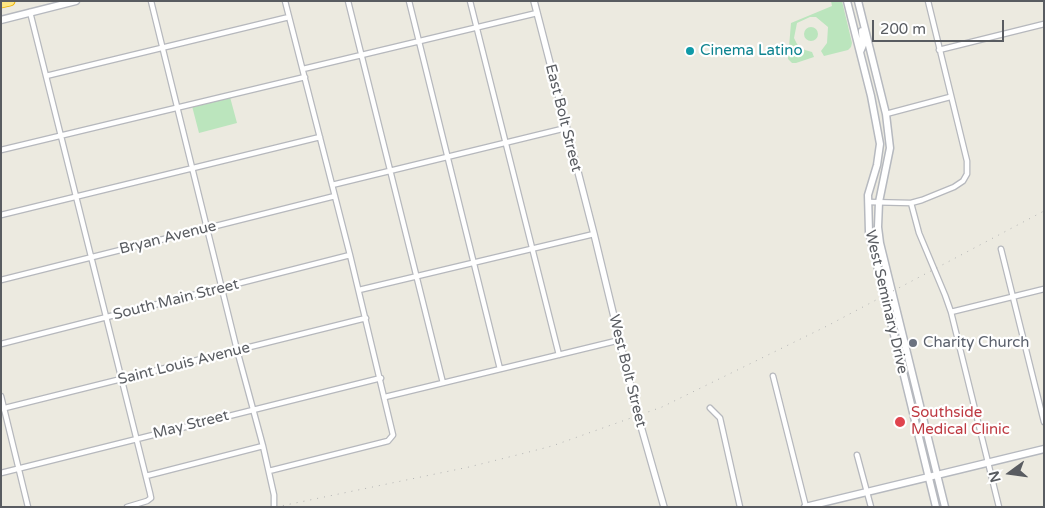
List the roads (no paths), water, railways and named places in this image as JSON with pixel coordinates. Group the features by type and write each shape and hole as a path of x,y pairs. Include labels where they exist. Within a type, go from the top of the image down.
{"highway":[{"path":"1,3 10,1"}],"main road":[{"path":"1,20 76,1"},
{"name":"West Seminary Drive","path":"847,1 871,96 880,144 868,202 867,218 872,247 936,507"},
{"path":"858,1 876,77"},
{"path":"861,15 863,45 860,52 866,56 876,77"},
{"name":"West Seminary Drive","path":"876,77 886,114 890,155 879,202 878,228 882,255 917,388 945,507"},
{"path":"871,96 878,110 886,114"},
{"path":"906,388 917,388"},
{"path":"805,507 1044,449"}],"street":[{"path":"151,1 237,350 263,446 274,494 274,507"},
{"path":"269,471 388,442 394,435 285,1"},
{"path":"348,1 443,383"},
{"path":"409,1 500,369"},
{"path":"470,1 559,355"},
{"name":"East Bolt Street","path":"534,1 594,234"},
{"path":"868,202 911,203 954,188 963,181 967,172 967,161 928,1"},
{"path":"30,12 151,498 127,507"},
{"path":"303,69 537,13"},
{"path":"46,76 289,17"},
{"path":"939,50 1044,24"},
{"path":"1,150 305,77"},
{"path":"886,114 950,97"},
{"path":"332,185 566,128"},
{"path":"1,215 320,137"},
{"name":"Bryan Avenue","path":"1,280 335,196"},
{"path":"911,203 918,233 951,312 999,507"},
{"path":"359,290 594,234"},
{"name":"West Bolt Street","path":"594,234 638,416 664,507"},
{"path":"1002,249 1044,422"},
{"name":"South Main Street","path":"1,344 350,255"},
{"path":"951,312 1044,289"},
{"name":"Saint Louis Avenue","path":"3,408 366,318"},
{"path":"385,396 620,340"},
{"path":"773,376 805,507"},
{"name":"May Street","path":"1,473 381,378"},
{"path":"1,396 28,507"},
{"path":"710,408 720,418 740,507"},
{"path":"146,476 263,446"},
{"path":"857,455 870,507"}],"railway":[{"path":"276,507 469,467 525,453 552,446 662,407 827,326 1044,211"}],"place":[{"name":"Cinema Latino","path":"690,51"},
{"name":"Charity Church","path":"913,343"},
{"name":"Southside Medical Clinic","path":"900,422"}]}
